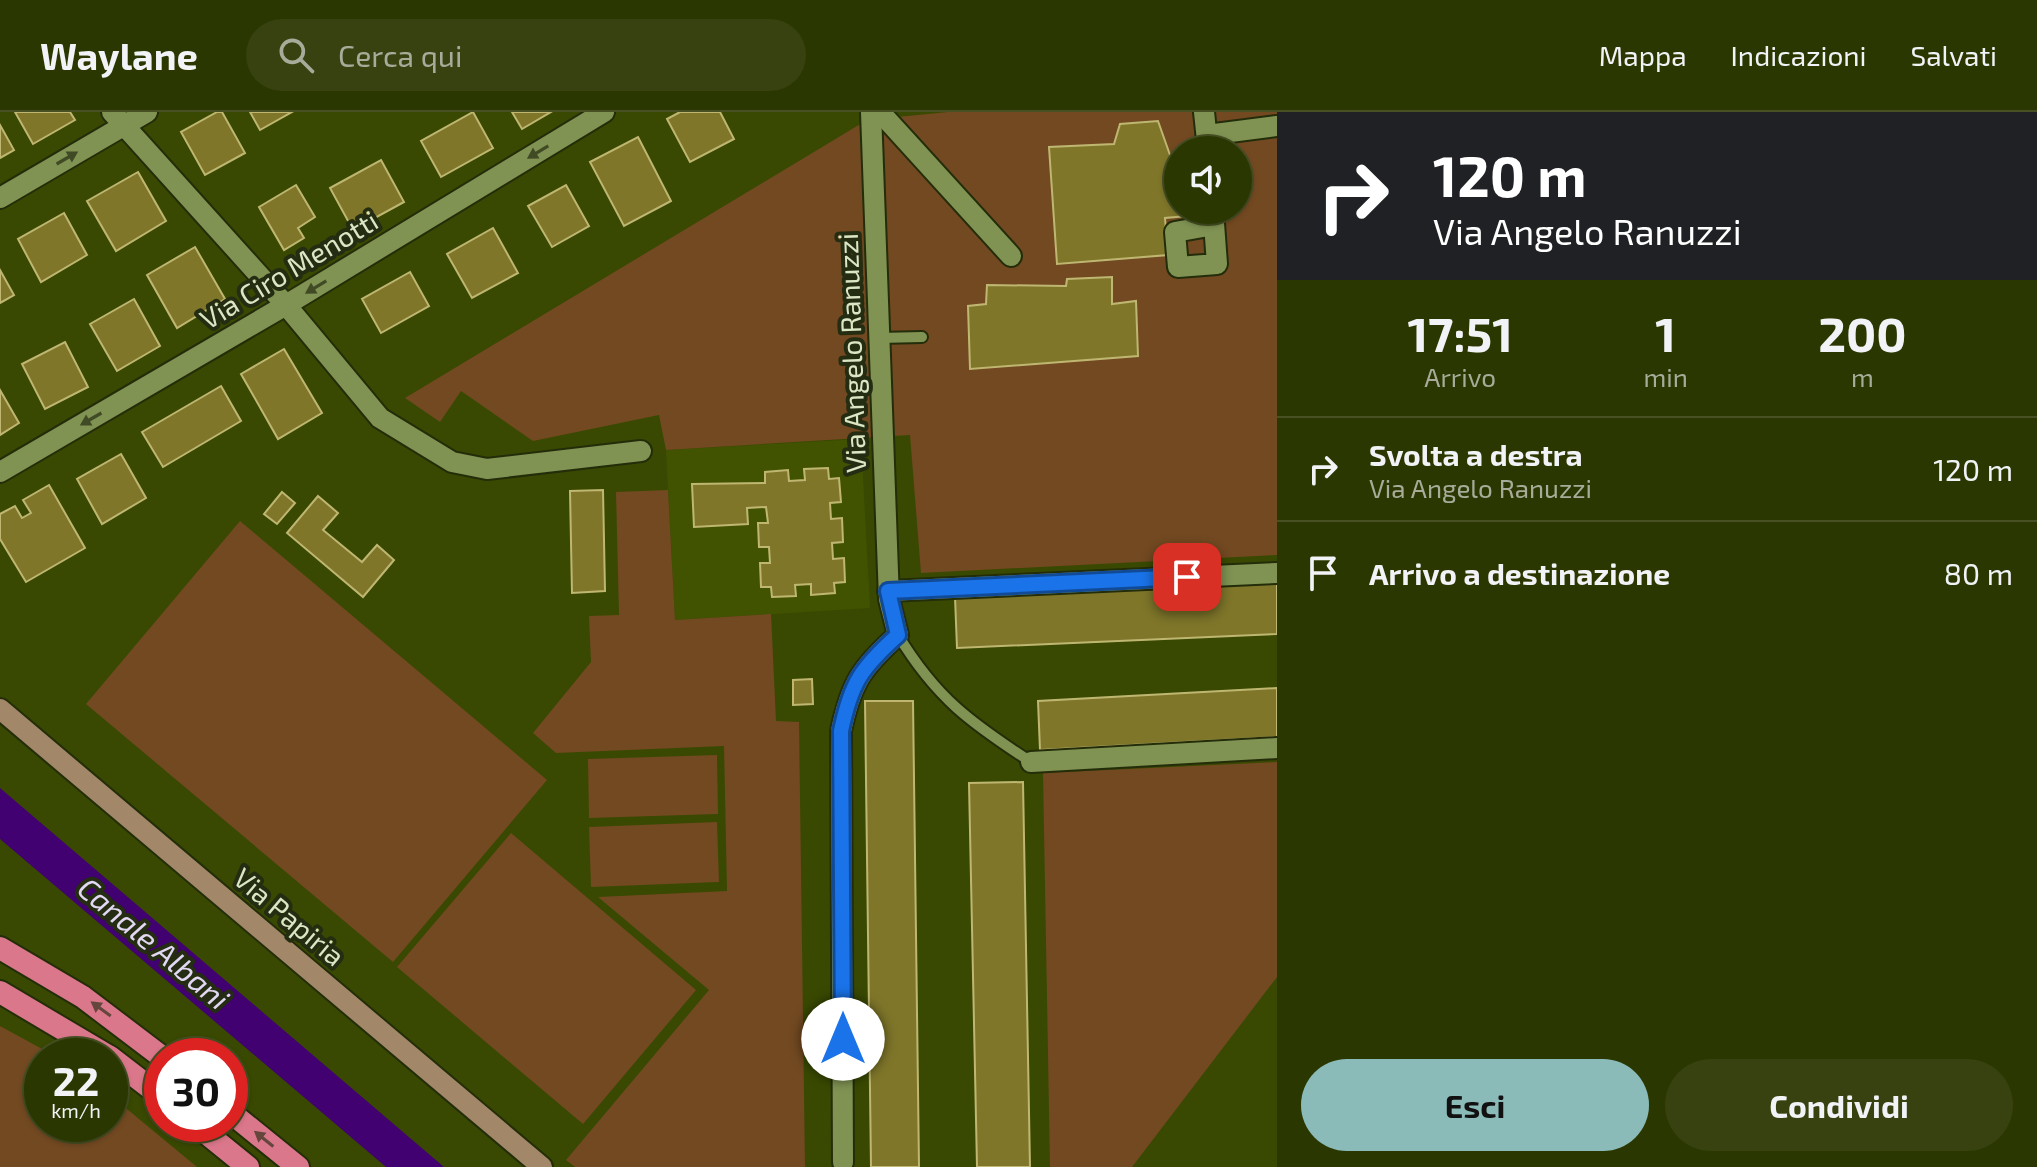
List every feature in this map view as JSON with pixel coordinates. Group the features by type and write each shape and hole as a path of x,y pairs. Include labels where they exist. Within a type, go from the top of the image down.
{"highway":[{"path":"0,948 83,997 144,1043"},
{"path":"0,992 77,1038"},
{"path":"128,1071 144,1083"},
{"path":"248,1127 298,1167"},
{"path":"217,1142 248,1167"}],"main road":[{"name":"Via Papiria","path":"0,709 542,1167"}],"street":[{"path":"0,198 118,119 147,112"},
{"name":"Via Ciro Menotti","path":"0,472 286,305 604,112"},
{"name":"Via Angelo Ranuzzi","path":"871,112 888,591 898,635"},
{"path":"880,112 1011,256"},
{"path":"1204,112 1207,136"},
{"path":"118,119 286,305 380,418 452,462 487,469 641,451"},
{"path":"1234,136 1277,126"},
{"path":"888,591 1277,573"},
{"path":"843,1162 841,731 849,690 876,655 898,635"},
{"path":"1031,762 1277,748"}],"lane":[{"path":"879,338 922,337"},
{"path":"898,635 923,676 970,722 1031,762"}],"shaded area":[{"path":"948,112 1277,112 1277,555 921,573 910,435 666,450 659,415 533,441 461,391 440,422 405,398 867,120"},
{"path":"861,439 870,608 675,620 666,450"},
{"path":"668,490 675,620 771,614 776,721 799,722 805,1167 575,1167 566,1160 709,990 598,897 727,891 724,746 556,753 533,733 591,662 589,616 619,615 616,492"},
{"path":"240,521 547,780 393,962 86,704"},
{"path":"717,755 718,814 589,818 588,759"},
{"path":"1277,762 1277,977 1132,1167 1050,1167 1043,773"},
{"path":"717,822 719,882 591,887 589,827"},
{"path":"511,833 696,990 583,1124 397,967"},
{"path":"0,1026 24,1039 24,1142 128,1142 128,1110 144,1123 144,1142 167,1142 197,1167 0,1167"}],"water":[{"name":"Canale Albani","path":"0,788 444,1167 386,1167 248,1050 248,1038 234,1038 0,839"}],"building":[{"path":"15,112 70,112 75,120 33,144"},
{"path":"222,112 245,153 205,175 181,132"},
{"path":"250,112 292,112 260,130"},
{"path":"473,112 493,148 441,177 421,141"},
{"path":"512,112 551,112 522,129"},
{"path":"680,112 720,112 734,139 690,162 667,119"},
{"path":"1158,121 1164,138 1164,224 1168,255 1057,264 1049,147 1114,144 1120,124"},
{"path":"0,125 14,150 0,158"},
{"path":"638,137 671,201 624,226 590,162"},
{"path":"381,160 404,202 353,230 330,188"},
{"path":"138,172 166,221 116,251 87,201"},
{"path":"296,185 315,217 298,228 304,238 284,250 259,207"},
{"path":"566,185 589,226 552,247 528,206"},
{"path":"64,213 87,255 41,282 18,239"},
{"path":"493,228 518,273 472,298 447,254"},
{"path":"195,247 225,299 177,328 147,275"},
{"path":"0,270 14,295 0,303"},
{"path":"410,272 429,306 381,333 362,299"},
{"path":"1112,277 1112,304 1136,301 1138,356 970,369 968,306 986,304 987,285 1066,286 1067,279"},
{"path":"134,299 160,346 117,371 90,324"},
{"path":"65,342 88,387 45,409 22,364"},
{"path":"284,349 322,413 278,439 241,374"},
{"path":"221,386 241,421 163,467 142,432"},
{"path":"0,390 19,423 0,435"},
{"path":"121,454 146,498 102,524 77,479"},
{"path":"828,468 829,479 839,478 841,502 830,503 831,519 842,518 843,542 832,543 833,559 844,558 845,582 834,583 835,593 811,595 811,584 795,585 796,596 772,597 771,587 761,587 760,563 770,563 769,547 759,547 758,523 768,523 766,507 747,508 748,524 694,527 692,484 765,483 765,472 788,470 789,481 805,480 804,469"},
{"path":"49,485 85,548 26,582 0,539 0,514 15,506 22,518 31,513 23,500"},
{"path":"603,490 605,591 572,593 570,491"},
{"path":"282,492 295,503 277,524 264,514"},
{"path":"318,496 338,513 323,530 362,562 377,545 394,560 363,597 287,533"},
{"path":"1277,583 1277,634 957,648 955,597"},
{"path":"812,679 813,704 793,705 793,680"},
{"path":"1277,688 1277,737 1040,750 1038,701"},
{"path":"865,701 913,701 919,1167 871,1167"},
{"path":"1023,782 1030,1167 977,1167 969,783"}],"route":[{"path":"843,1039 841,731 849,690 876,655 898,635 888,591 1187,577"}]}
